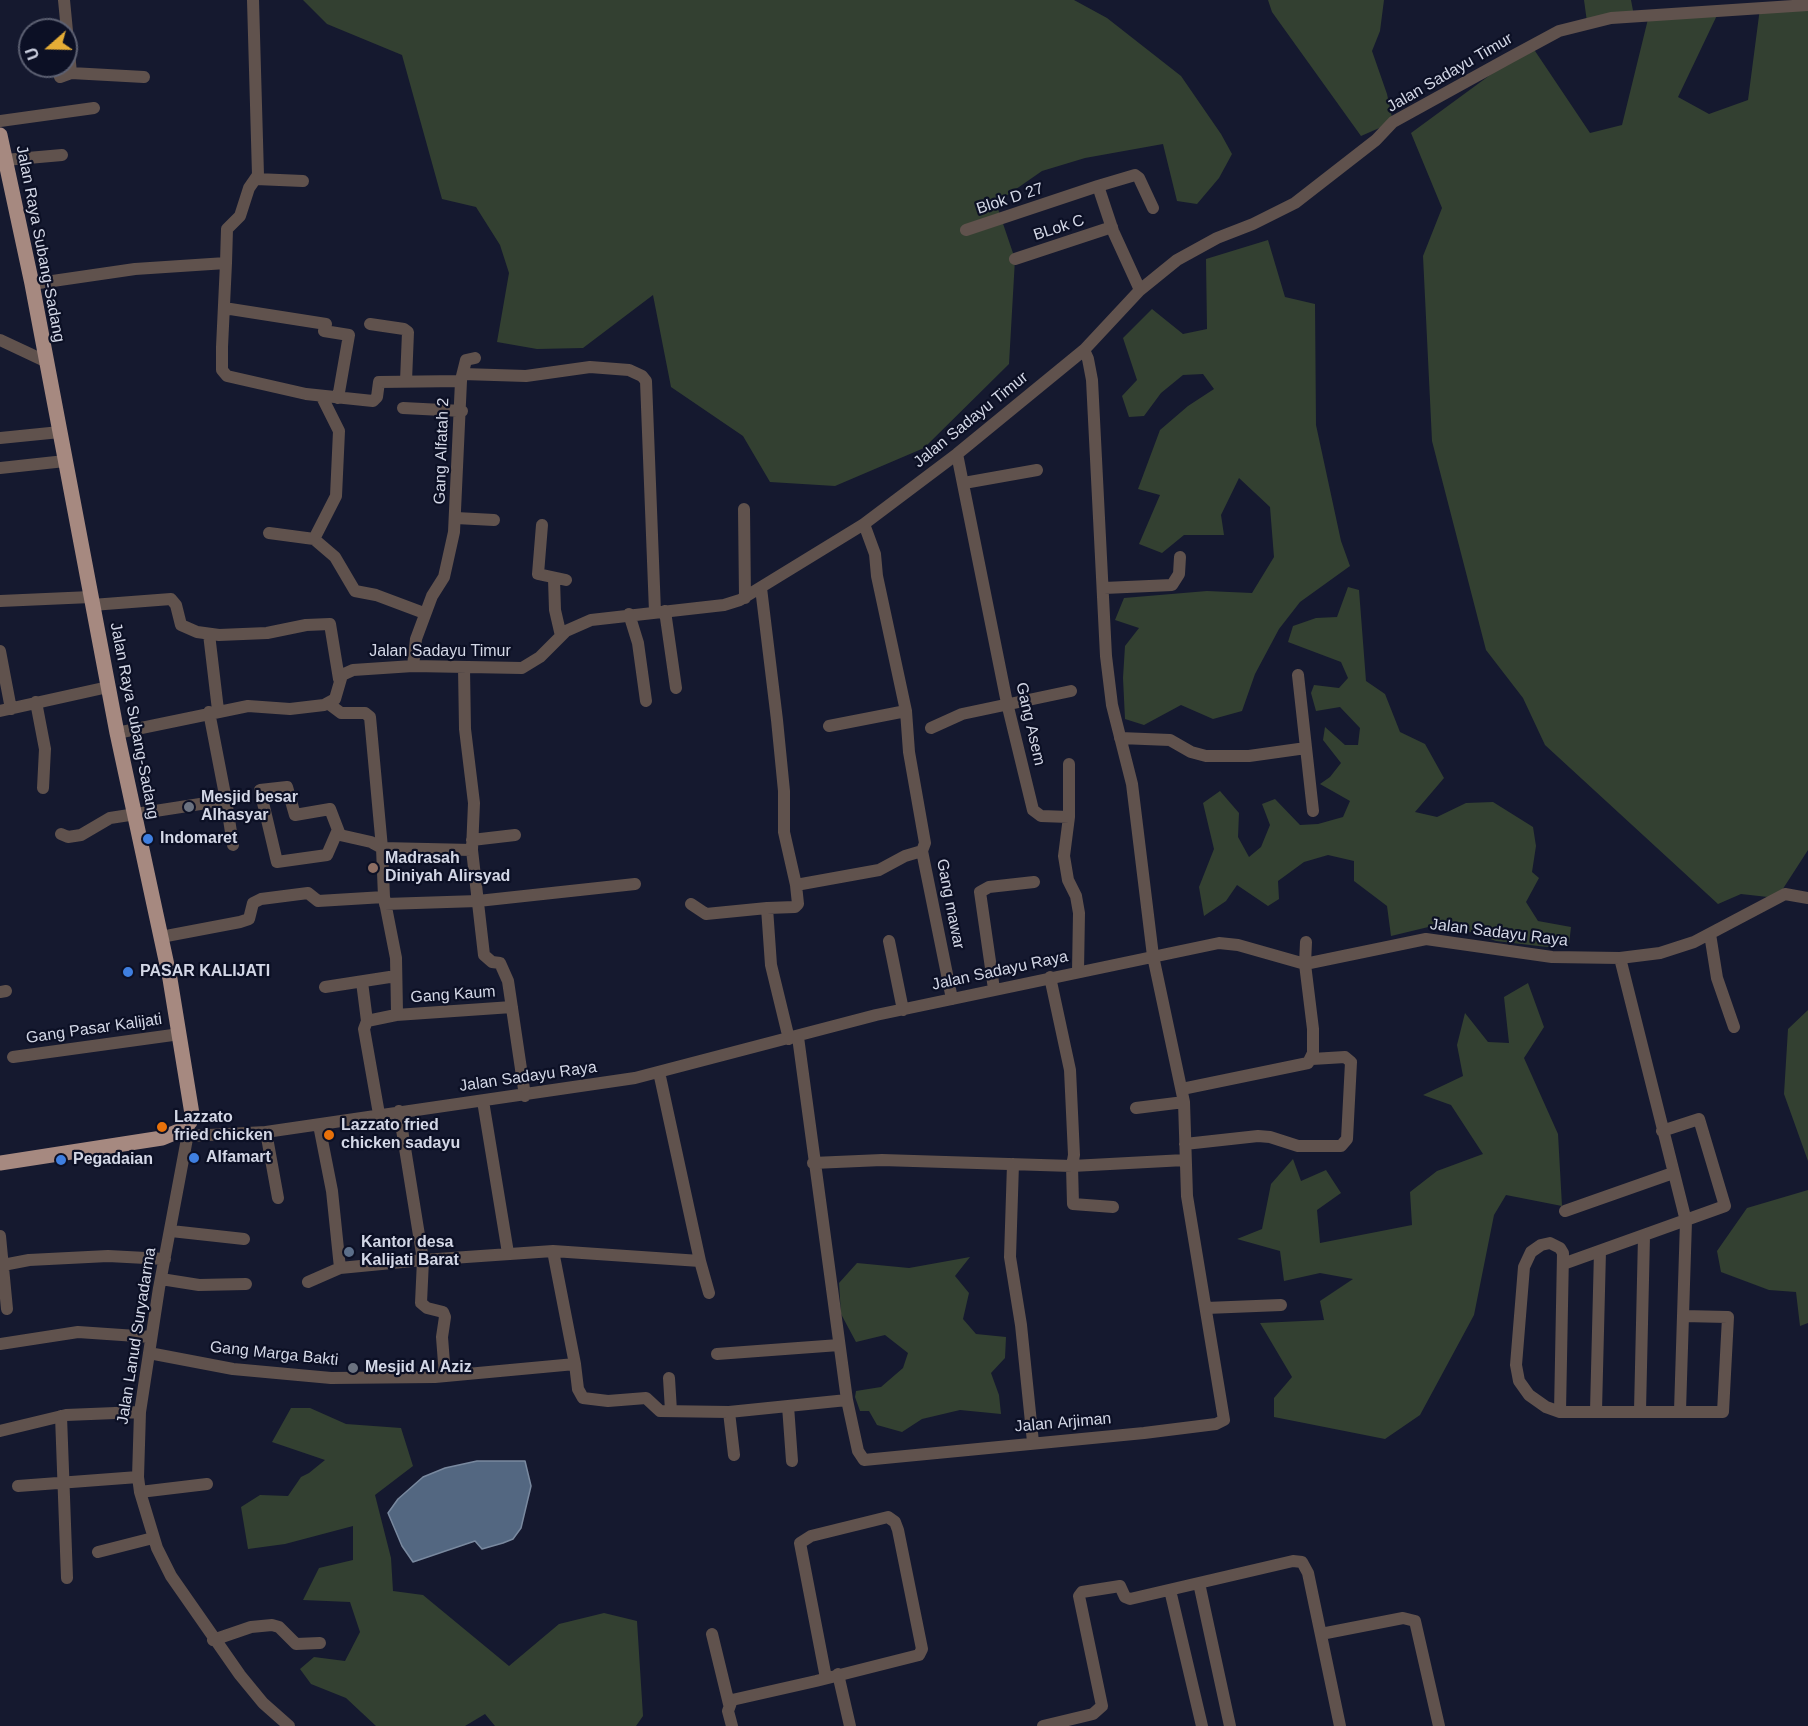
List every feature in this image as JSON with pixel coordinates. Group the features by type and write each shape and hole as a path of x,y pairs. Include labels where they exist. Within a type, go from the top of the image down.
{"main road":[{"name":"Jalan Raya Subang-Sadang","path":"0,135 32,284 117,733 180,1034 192,1100 189,1129"},
{"path":"0,1163 136,1144 189,1129"}],"street":[{"path":"64,0 65,75 144,77"},
{"path":"253,0 258,168 256,179 249,188 240,216 227,230 224,309 326,324 324,331 349,335 338,398"},
{"name":"Jalan Sadayu Timur","path":"339,679 353,670 413,666 513,669 526,667 574,626 591,620 724,605 745,598 864,524 957,454 1084,350 1154,277 1196,248 1295,203 1359,154 1393,122 1544,39 1579,25 1611,18 1720,5 1808,5"},
{"path":"0,121 94,108"},
{"path":"5,160 62,155"},
{"name":"Blok D 27","path":"966,230 1133,175 1139,178 1153,208"},
{"path":"256,179 303,181"},
{"path":"1098,186 1112,227 1140,290"},
{"name":"BLok C","path":"1015,259 1112,227"},
{"path":"32,284 135,269 226,263"},
{"name":"Gang Alfatah 2","path":"224,309 222,347 224,374 322,397 374,401 377,397 379,382 462,378 456,518 444,577 424,613 416,639 413,666"},
{"path":"370,324 404,329 408,332 406,381"},
{"path":"0,340 45,362"},
{"name":"Jalan Arjiman","path":"767,908 771,965 794,1038 847,1400 858,1451 864,1460 1221,1423 1224,1415 1187,1196 1184,1102 1154,956 1132,784 1112,705 1106,656 1091,374 1084,350"},
{"path":"475,358 466,360 462,378 526,376 590,367 629,370 642,376 646,381 660,611 676,688"},
{"path":"314,539 336,496 339,431 322,397"},
{"path":"403,408 462,411"},
{"path":"0,438 60,432"},
{"name":"Gang Asem","path":"957,454 1007,703 1033,810 1041,816 1069,817"},
{"path":"0,468 65,461"},
{"path":"964,483 1037,470"},
{"path":"744,509 745,598"},
{"path":"456,518 494,520"},
{"name":"Gang mawar","path":"864,524 875,554 877,576 906,711 909,752 926,843 922,851 952,999"},
{"path":"542,525 538,572 540,576 560,579 555,610 561,636"},
{"path":"269,533 314,539 335,556 355,591 376,595 424,613"},
{"path":"1104,588 1172,585 1179,574 1180,557"},
{"path":"691,904 706,914 795,907 798,904 784,832 777,720 761,588"},
{"path":"0,601 171,599 176,602 181,625 209,633 267,633 306,625 330,624 339,679 337,694 329,704 290,709 255,705 213,711 117,733"},
{"path":"629,614 638,643 646,701"},
{"path":"209,633 213,711 233,845"},
{"path":"0,651 5,710 108,687"},
{"path":"464,668 465,729 474,803 472,845 484,955 504,968 525,1096"},
{"path":"1298,675 1313,811"},
{"path":"931,728 962,714 1071,691"},
{"path":"36,702 45,749 43,788"},
{"name":"Gang Kaum","path":"329,704 341,713 365,713 370,717 382,848 384,900 396,958 396,1015"},
{"path":"829,726 906,711"},
{"path":"1120,738 1170,740 1191,752 1206,756 1249,756 1306,748"},
{"path":"1069,764 1069,817 1064,856 1068,880 1076,896 1078,971"},
{"path":"337,832 327,855 277,862 260,790 287,788 297,815 330,809 337,832 344,837 371,842 382,848 472,845 515,835"},
{"path":"60,834 68,837 81,835 110,818 226,800"},
{"path":"796,885 879,870 905,856 922,851"},
{"path":"994,989 980,892 989,887 1034,882"},
{"path":"161,936 240,922 249,919 253,903 266,898 308,893 318,901 478,901 635,885"},
{"name":"Jalan Sadayu Raya","path":"189,1129 266,1132 399,1111 525,1096 659,1072 994,989 1227,943 1305,964 1426,939 1531,956 1620,958 1660,953 1710,934 1785,894 1808,898"},
{"path":"1710,934 1717,978 1734,1027"},
{"path":"889,941 903,1010"},
{"path":"1306,942 1305,964 1313,1029 1312,1059"},
{"path":"1620,958 1686,1221 1680,1411"},
{"path":"324,987 396,976"},
{"path":"1050,977 1070,1070 1074,1155 1073,1204 1113,1207"},
{"path":"362,982 368,1021 364,1029 379,1114"},
{"name":"Gang Kaum","path":"368,1021 396,1015 512,1006"},
{"name":"Gang Pasar Kalijati","path":"13,1057 180,1034"},
{"path":"1182,1089 1304,1065 1312,1059 1350,1059 1347,1139 1341,1146 1298,1146 1266,1137 1185,1144"},
{"path":"659,1072 709,1293"},
{"path":"483,1101 508,1253"},
{"path":"1136,1108 1184,1102"},
{"path":"399,1111 423,1260 421,1303 443,1312 446,1317 442,1337 445,1376"},
{"path":"1563,1264 1725,1206 1699,1119 1662,1131"},
{"path":"319,1125 335,1209 340,1268"},
{"name":"Jalan Lanud Suryadarma","path":"189,1129 161,1279 140,1412 138,1477 140,1492 153,1538 171,1576 213,1640 254,1693 285,1726"},
{"path":"266,1132 278,1198"},
{"path":"813,1163 882,1160 1072,1166 1185,1160"},
{"path":"1013,1164 1010,1257 1021,1325 1034,1442"},
{"path":"1565,1210 1673,1173"},
{"path":"171,1231 244,1239"},
{"path":"0,1236 7,1310"},
{"path":"1640,1411 1644,1236"},
{"path":"1560,1412 1563,1253 1556,1245 1540,1245 1531,1252 1524,1267 1516,1365 1519,1381 1529,1395 1546,1407 1560,1412 1724,1412 1728,1317 1683,1316"},
{"path":"308,1282 340,1268 508,1253 553,1251 700,1261"},
{"path":"553,1251 578,1389 583,1398 608,1401 646,1398 657,1410 729,1412 847,1400"},
{"path":"1596,1412 1600,1251"},
{"path":"3,1265 29,1260 108,1256 165,1259"},
{"path":"161,1279 210,1285 246,1284"},
{"path":"1206,1308 1281,1305"},
{"path":"0,1344 78,1332 151,1337"},
{"path":"717,1354 839,1345"},
{"name":"Gang Marga Bakti","path":"149,1353 277,1374 331,1378 445,1376 575,1364"},
{"path":"669,1378 671,1410"},
{"path":"788,1406 792,1461"},
{"path":"0,1431 61,1416 140,1412"},
{"path":"729,1412 734,1455"},
{"path":"61,1416 67,1578"},
{"path":"18,1486 138,1477"},
{"path":"140,1492 207,1484"},
{"path":"729,1704 732,1700 832,1676 912,1658 919,1655 922,1649 898,1530 895,1522 888,1517 811,1536 800,1543 832,1676 850,1726"},
{"path":"98,1552 153,1538"},
{"path":"1043,1726 1093,1714 1102,1706 1080,1594 1120,1586 1125,1597 1130,1599 1293,1561 1302,1562 1308,1573 1340,1726"},
{"path":"1199,1583 1230,1726"},
{"path":"1170,1590 1202,1726"},
{"path":"1321,1634 1403,1618 1415,1621 1439,1726"},
{"path":"213,1640 251,1627 272,1625 281,1629 296,1644 320,1643"},
{"path":"712,1634 732,1726"}],"green space":[{"path":"303,0 1074,0 1107,18 1181,76 1232,154 1219,178 1197,204 1177,201 1163,144 1085,158 1042,171 996,203 1015,259 1009,364 924,448 835,486 770,482 743,436 671,387 653,295 583,348 537,349 497,342 509,273 500,245 476,207 442,199 402,55 327,24"},
{"path":"1268,0 1384,0 1380,31 1372,51 1387,94 1393,122 1361,136 1272,12"},
{"path":"1584,0 1631,0 1634,16 1587,22"},
{"path":"1808,5 1808,850 1777,898 1741,894 1718,904 1545,745 1523,698 1486,650 1432,441 1423,256 1442,208 1411,133 1531,45 1590,133 1622,125 1649,15 1720,9 1678,97 1709,114 1748,100 1760,8"},
{"path":"1268,240 1285,297 1315,304 1316,425 1341,541 1350,566 1300,602 1279,629 1255,674 1242,711 1213,719 1181,705 1144,725 1125,719 1123,678 1125,646 1139,628 1115,620 1124,598 1207,591 1252,593 1274,557 1270,507 1239,478 1221,515 1224,535 1184,535 1162,553 1139,544 1160,495 1138,489 1160,430 1188,406 1214,389 1203,374 1183,375 1161,393 1144,416 1129,417 1122,396 1137,380 1123,338 1152,309 1183,334 1207,329 1206,259"},
{"path":"1348,587 1359,590 1366,681 1385,694 1400,732 1425,744 1444,778 1415,812 1437,817 1466,803 1493,802 1533,827 1536,846 1532,872 1539,878 1526,902 1538,921 1571,927 1569,944 1547,947 1496,941 1445,923 1391,936 1387,906 1354,881 1354,861 1328,855 1304,862 1278,881 1279,899 1268,906 1237,885 1226,901 1204,916 1199,887 1214,849 1203,803 1220,791 1239,813 1238,837 1249,857 1261,847 1270,825 1262,804 1275,799 1300,825 1318,824 1343,817 1350,801 1320,784 1330,777 1341,763 1323,740 1325,727 1345,745 1358,745 1360,728 1340,707 1316,711 1311,693 1314,685 1339,688 1348,678 1341,662 1288,642 1293,626 1316,618 1337,617"},
{"path":"1528,983 1544,1027 1524,1058 1558,1134 1562,1206 1506,1195 1494,1215 1474,1315 1420,1415 1385,1439 1274,1417 1274,1398 1292,1377 1260,1323 1324,1320 1320,1301 1353,1279 1320,1273 1284,1281 1280,1251 1237,1239 1262,1229 1271,1184 1293,1159 1301,1181 1326,1170 1341,1193 1317,1210 1320,1243 1412,1225 1410,1192 1437,1171 1483,1154 1451,1105 1423,1095 1463,1076 1457,1045 1465,1013 1488,1042 1509,1043 1504,997"},
{"path":"1808,1010 1808,1161 1784,1094 1788,1029"},
{"path":"1808,1190 1808,1323 1800,1326 1796,1292 1769,1290 1721,1272 1717,1251 1747,1208"},
{"path":"970,1257 955,1276 969,1293 963,1319 976,1334 1006,1337 1005,1358 991,1373 999,1395 1001,1414 960,1410 922,1419 902,1432 877,1425 869,1411 860,1411 855,1397 856,1391 881,1387 903,1368 908,1353 885,1335 856,1342 841,1314 839,1283 857,1263 909,1268"},
{"path":"291,1408 310,1408 346,1424 401,1428 413,1466 375,1495 391,1558 393,1591 423,1595 509,1666 559,1624 604,1613 637,1621 643,1716 636,1726 495,1726 485,1714 465,1726 376,1726 346,1698 311,1684 300,1669 314,1657 345,1661 360,1632 350,1602 303,1600 319,1568 353,1560 353,1526 285,1544 248,1549 241,1507 260,1495 288,1496 301,1477 325,1460 272,1442"}],"water":[{"path":"477,1461 525,1461 531,1486 521,1528 513,1539 503,1543 482,1549 475,1541 413,1562 402,1546 388,1513 398,1499 423,1477 445,1468"}],"place":[{"name":"Mesjid besar Alhasyar","path":"189,807"},
{"name":"Indomaret","path":"148,839"},
{"name":"Madrasah Diniyah Alirsyad","path":"373,868"},
{"name":"PASAR KALIJATI","path":"128,972"},
{"name":"Lazzato fried chicken","path":"162,1127"},
{"name":"Lazzato fried chicken sadayu","path":"329,1135"},
{"name":"Alfamart","path":"194,1158"},
{"name":"Pegadaian","path":"61,1160"},
{"name":"Kantor desa Kalijati Barat","path":"349,1252"},
{"name":"Mesjid Al Aziz","path":"353,1368"}]}
